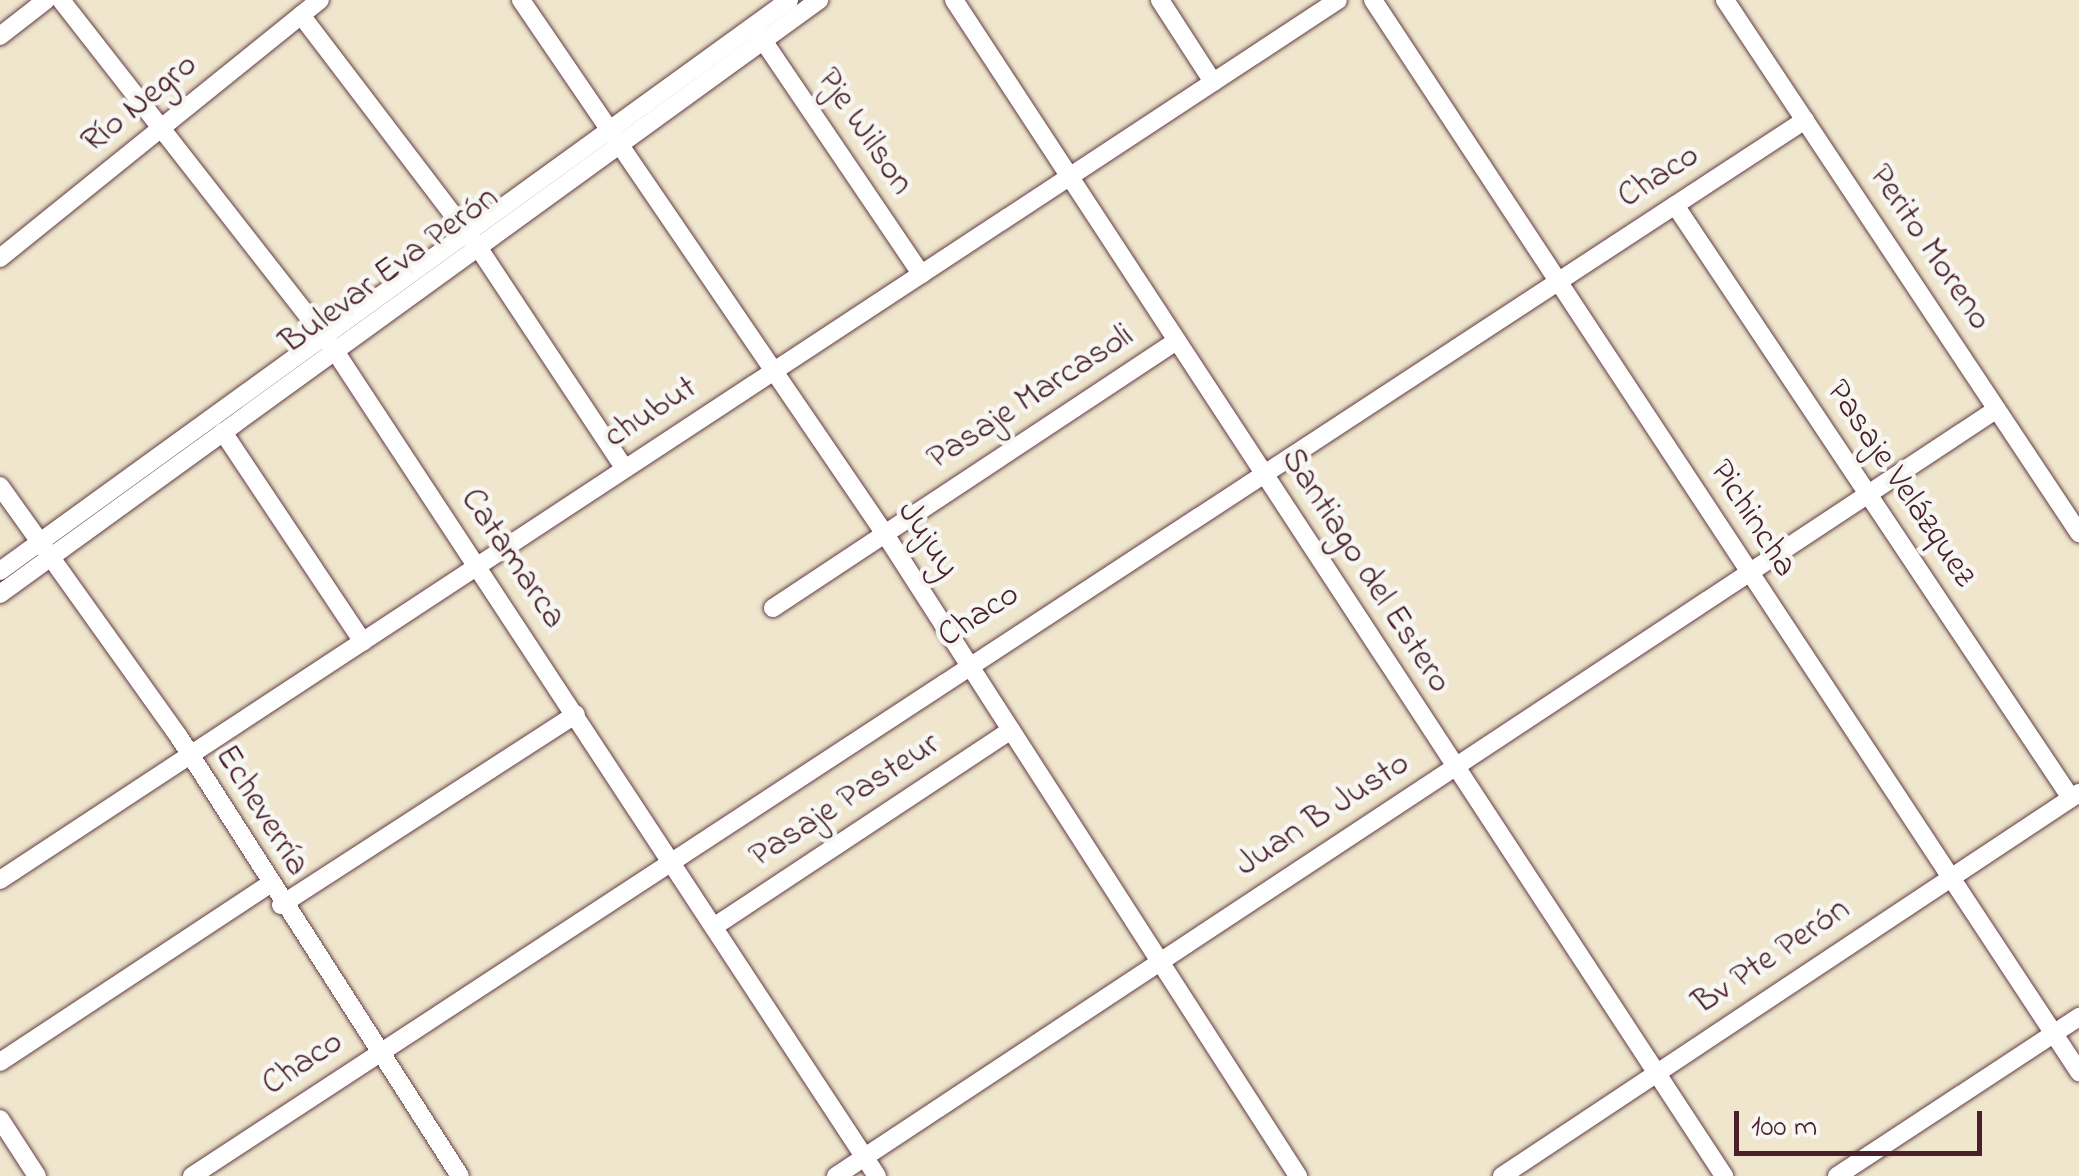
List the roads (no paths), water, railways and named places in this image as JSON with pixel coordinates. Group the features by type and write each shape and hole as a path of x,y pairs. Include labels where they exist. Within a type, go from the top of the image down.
{"street":[{"path":"0,36 46,0"},
{"name":"Catamarca","path":"61,0 166,125 330,344 877,1176"},
{"name":"Río Negro","path":"0,258 320,0"},
{"name":"Jujuy","path":"521,0 619,134 883,531 1298,1176"},
{"name":"Bulevar Eva Perón","path":"0,594 49,546 758,33 819,0"},
{"name":"Santiago del Estero","path":"954,0 1174,344 1724,1176"},
{"path":"1160,0 1213,82"},
{"name":"chubut","path":"0,880 1338,0"},
{"name":"Pichincha","path":"1373,0 2079,1072"},
{"name":"Perito Moreno","path":"1724,0 2079,533"},
{"name":"Bulevar Eva Perón","path":"758,33 784,1"},
{"path":"301,16 473,240 624,469"},
{"name":"Pje Wilson","path":"758,33 921,274"},
{"name":"Chaco","path":"192,1176 967,662 1263,475 1805,120"},
{"name":"Pasaje Velázquez","path":"1675,205 2075,796"},
{"name":"Bulevar Eva Perón","path":"0,570 49,546 223,432 330,344"},
{"name":"Pasaje Marcasoli","path":"774,608 883,531 1174,344"},
{"name":"Juan B Justo","path":"836,1176 1997,409"},
{"path":"223,432 362,642"},
{"name":"Echeverría","path":"0,486 49,546 189,756 376,1054 460,1176"},
{"path":"282,905 576,714"},
{"name":"Pasaje Pasteur","path":"715,926 1011,730"},
{"name":"Bv Pte Perón","path":"1502,1176 2075,796"},
{"path":"0,1062 268,885"},
{"path":"1837,1176 2079,1017"},
{"path":"0,1119 37,1176"}]}
